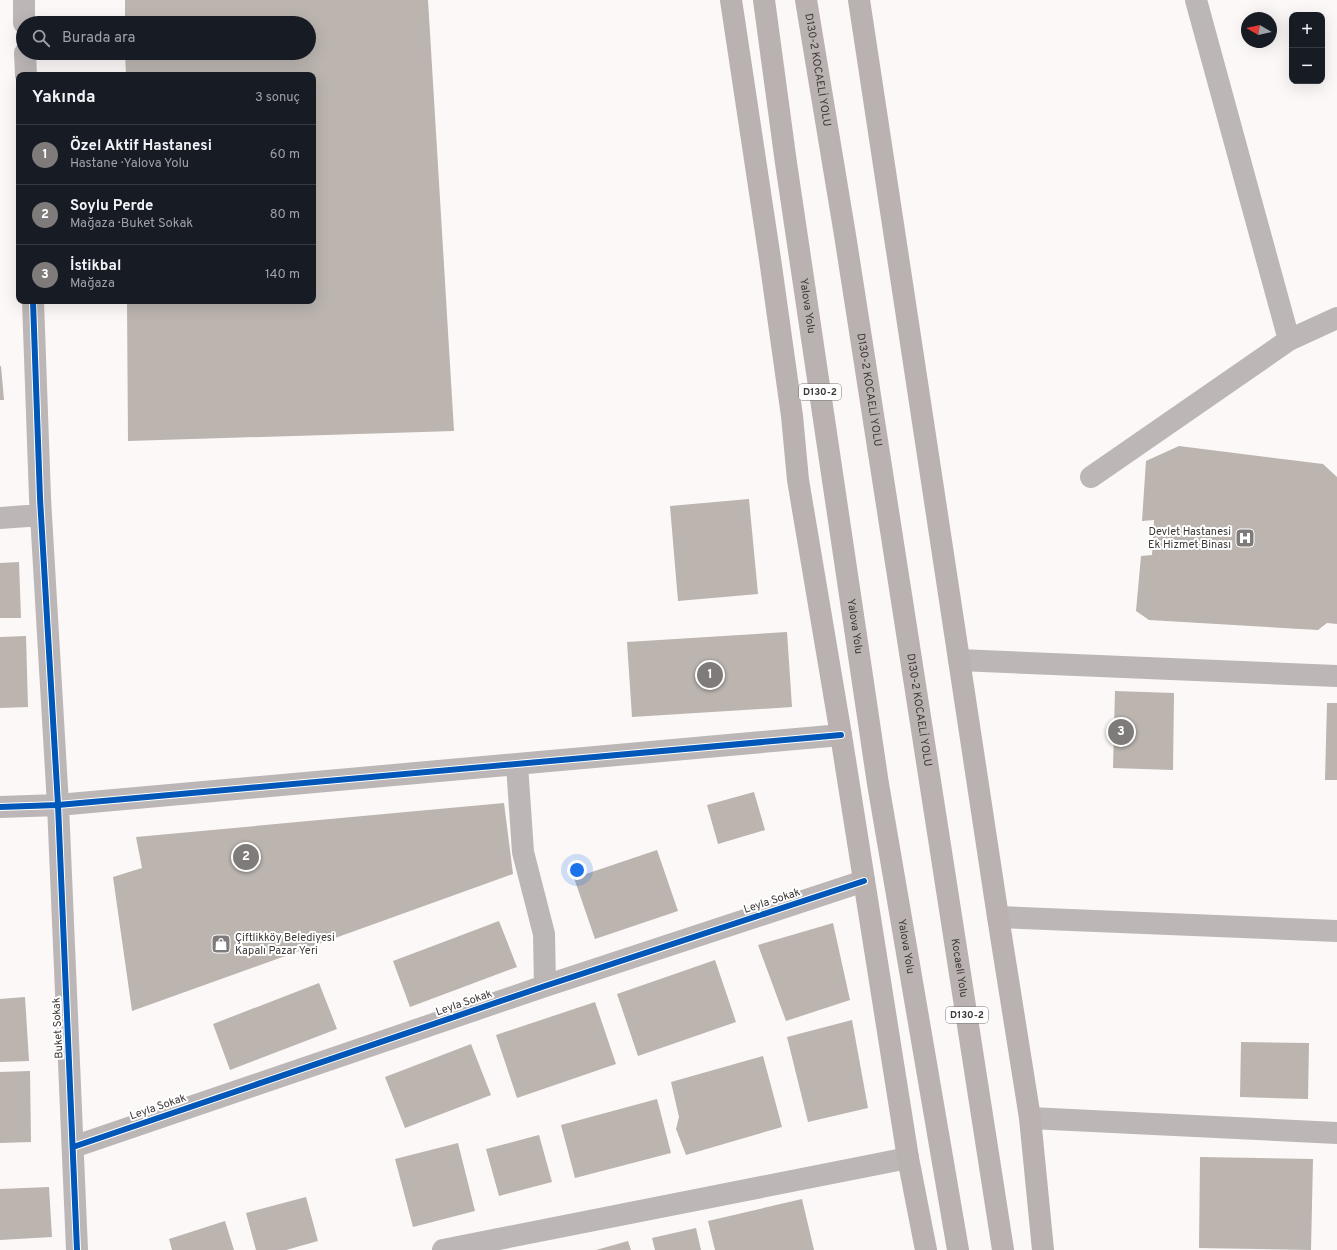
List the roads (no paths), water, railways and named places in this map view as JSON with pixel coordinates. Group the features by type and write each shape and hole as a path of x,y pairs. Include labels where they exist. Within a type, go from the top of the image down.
{"highway":[{"path":"731,0 792,416 798,480 841,735 908,1158 926,1250"},
{"name":"Yalova Yolu","path":"764,0 786,163 878,784 958,1250"},
{"name":"D130-2 KOCAELİ YOLU","path":"806,0 845,235 930,781"},
{"path":"859,0 998,917 1030,1118 1043,1250"},
{"name":"Kocaeli̇ Yolu","path":"930,781 1003,1250"}],"street":[{"path":"24,0 24,16"},
{"path":"1196,0 1289,340"},
{"path":"25,60 26,72"},
{"name":"Buket Sokak","path":"33,304 41,515 58,805 77,1250"},
{"path":"1091,477 1289,340 1337,318"},
{"path":"0,518 41,515"},
{"path":"959,660 1337,676"},
{"path":"0,807 58,805 841,735"},
{"path":"517,765 523,852 544,934 545,986"},
{"name":"Leyla Sokak","path":"73,1147 545,986 864,881"},
{"path":"998,917 1337,931"},
{"path":"1030,1118 1337,1134"},
{"path":"443,1250 908,1158"}],"place":[{"name":"Devlet Hastanesi Ek Hizmet Binası","path":"1245,538"},
{"name":"Özel Aktif Hastanesi","path":"710,675"},
{"name":"İstikbal","path":"1121,732"},
{"name":"Soylu Perde","path":"246,857"},
{"name":"Çiftlikköy Belediyesi Kapalı Pazar Yeri","path":"221,944"}]}
